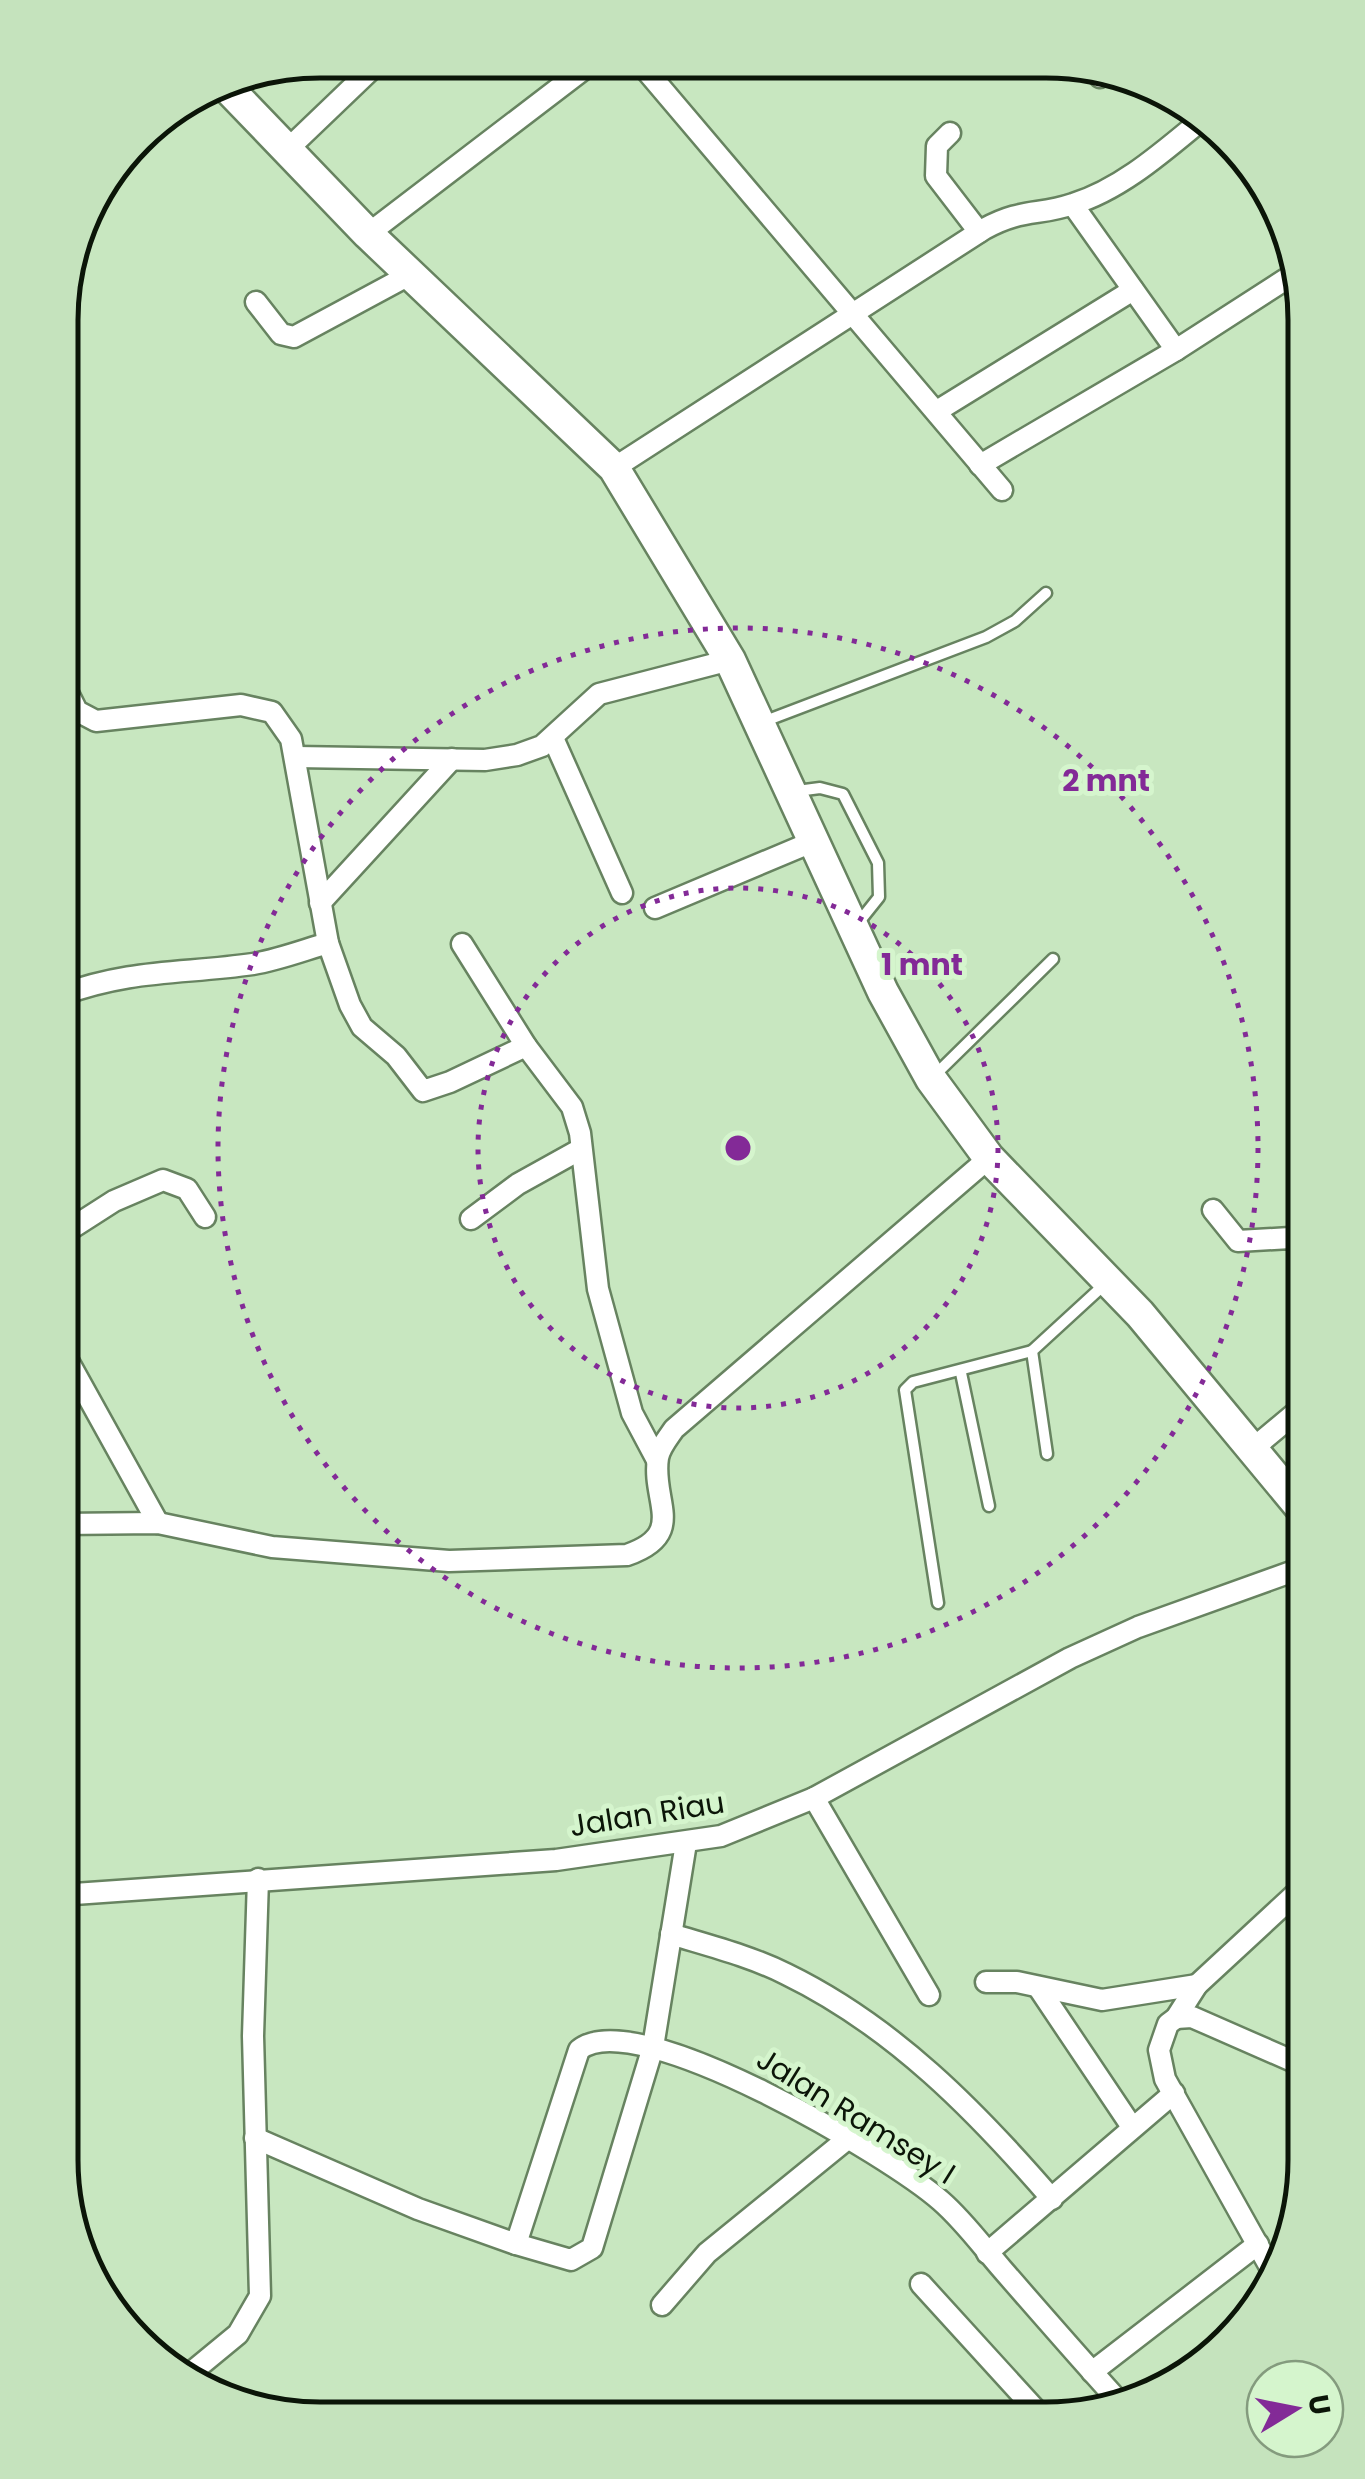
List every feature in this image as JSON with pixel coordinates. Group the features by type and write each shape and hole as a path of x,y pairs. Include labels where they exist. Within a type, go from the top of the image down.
{"main road":[{"path":"233,94 368,234 614,468 730,660 812,842 930,1079 989,1158 1109,1280 1287,1494"}],"street":[{"path":"286,150 362,78"},
{"path":"368,234 572,78"},
{"path":"653,78 1002,490"},
{"path":"614,468 851,312 1006,216 1072,205 1154,159 1192,128"},
{"path":"950,133 936,146 936,176 979,232"},
{"path":"1072,205 1176,350"},
{"path":"256,302 281,334 294,337 412,274"},
{"path":"980,465 1176,350 1284,281"},
{"path":"936,411 1133,290"},
{"path":"296,756 502,758 542,746 580,707 610,689 730,660"},
{"path":"78,712 96,721 241,704 264,707 283,724 296,756 328,943 356,1018 396,1056 420,1090 435,1089 526,1046"},
{"path":"553,738 622,893"},
{"path":"320,903 452,759"},
{"path":"654,908 812,842"},
{"path":"78,988 100,980 163,969 254,964 328,943"},
{"path":"78,1524 158,1523 272,1548 491,1563 628,1555 652,1544 660,1534 664,1511 658,1460 636,1423 598,1288 582,1149 567,1097 526,1046 462,944"},
{"path":"472,1219 518,1184 582,1149"},
{"path":"658,1460 664,1443 684,1419 989,1158"},
{"path":"78,1224 114,1201 163,1180 187,1189 204,1217"},
{"path":"1213,1210 1238,1242 1288,1238"},
{"path":"78,1379 158,1523"},
{"path":"1250,1452 1287,1419"},
{"name":"Jalan Riau","path":"78,1893 556,1860 686,1843 747,1828 814,1798 1070,1658 1138,1626 1287,1573"},
{"path":"814,1798 929,1995"},
{"path":"255,2138 418,2209 516,2244 572,2260 589,2252 653,2047 686,1843"},
{"path":"197,2368 238,2334 260,2296 253,2036 258,1878"},
{"path":"1266,2259 1161,2070 1159,2050 1168,2024 1197,1984 1287,1901"},
{"path":"671,1934 785,1974 884,2036 972,2108 1052,2199"},
{"path":"986,1982 1038,1986 1102,2000 1197,1984"},
{"path":"1038,1986 1132,2127"},
{"path":"1176,2018 1192,2017 1287,2059"},
{"name":"Jalan Ramsey I","path":"516,2244 579,2050 590,2043 653,2047 719,2069 846,2140 937,2198 1111,2392"},
{"path":"988,2253 1174,2092"},
{"path":"662,2305 707,2253 846,2140"},
{"path":"1092,2372 1258,2244"},
{"path":"922,2284 1029,2402"}],"lane":[{"path":"759,723 986,638 1015,622 1046,593"},
{"path":"791,792 834,790 854,810 882,879 880,896 854,928"},
{"path":"930,1079 1053,958"},
{"path":"938,1603 904,1394 914,1382 1032,1351 1109,1280"},
{"path":"1032,1351 1047,1454"},
{"path":"962,1372 990,1506"}]}
